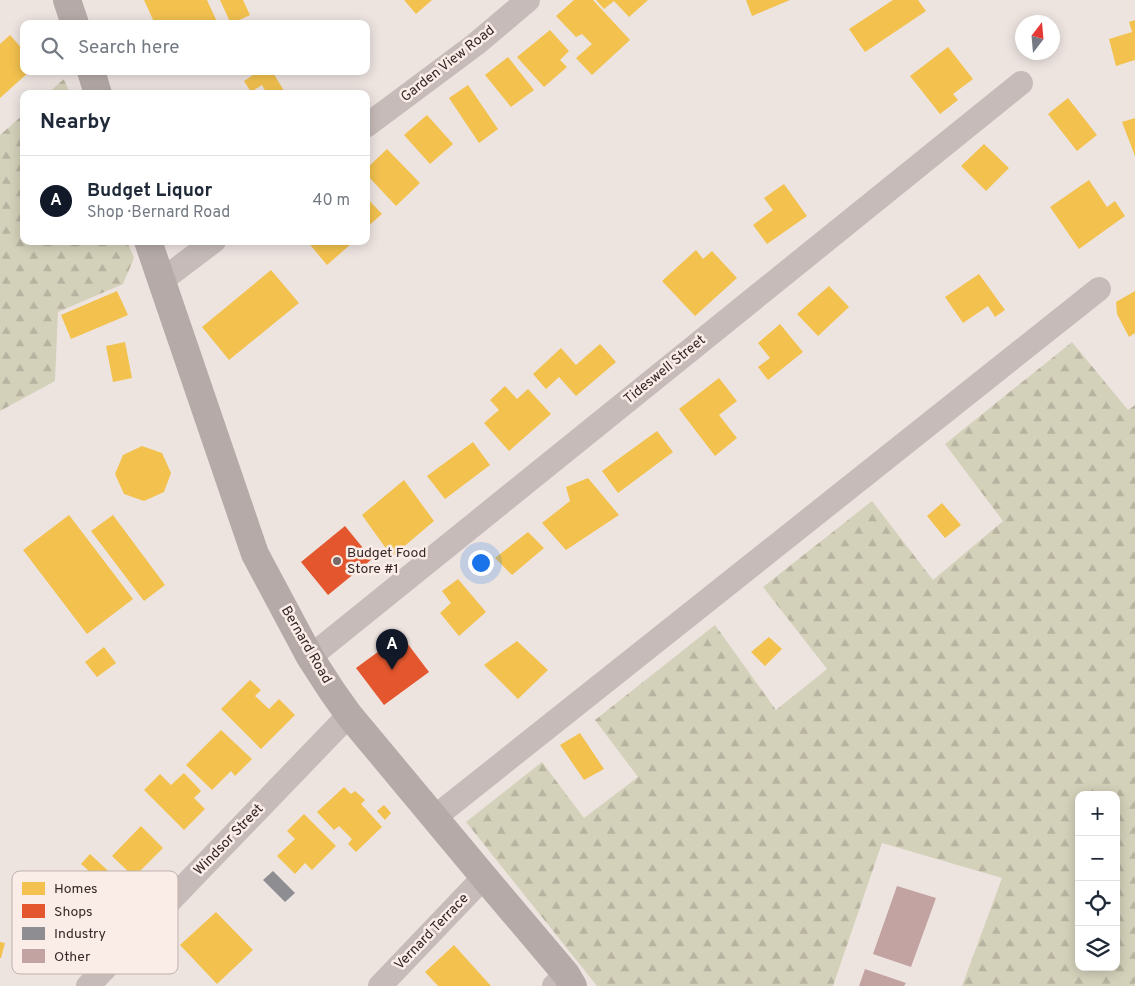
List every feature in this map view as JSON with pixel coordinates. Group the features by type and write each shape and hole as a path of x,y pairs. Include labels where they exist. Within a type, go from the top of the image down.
{"main road":[{"path":"67,0 74,20"},
{"path":"92,75 97,90"},
{"name":"Bernard Road","path":"149,245 256,554 310,656 349,715 484,878 565,982"}],"street":[{"name":"Garden View Road","path":"370,123 476,44 528,0"},
{"name":"Tideswell Street","path":"310,656 1021,83"},
{"path":"162,281 209,245"},
{"path":"434,817 1099,290"},
{"name":"Windsor Street","path":"178,893 349,715"},
{"name":"Vernard Terrace","path":"380,986 484,878"},
{"name":"Windsor Street","path":"88,986 100,974"}],"green space":[{"path":"64,79 68,90 52,90"},
{"path":"20,118 20,245 129,245 134,258 123,284 58,312 55,381 0,411 0,135"},
{"path":"1072,342 1128,410 1135,405 1135,986 962,986 1002,878 882,843 833,986 597,986 466,822 542,762 584,818 638,777 595,720 715,625 776,710 827,669 763,587 872,501 933,580 1003,521 945,444"}],"building: Homes":[{"path":"144,0 207,0 216,20 153,20"},
{"path":"220,0 243,0 250,15 239,20 229,20"},
{"path":"404,0 432,0 416,14"},
{"path":"574,0 593,0 630,40 592,75 576,58 592,44 582,34 576,37 556,16"},
{"path":"596,0 648,0 629,17 614,1 604,9"},
{"path":"746,0 790,0 752,16"},
{"path":"893,0 918,0 926,11 865,52 849,29"},
{"path":"1135,20 1135,60 1116,66 1109,39 1132,32 1129,22"},
{"path":"550,30 569,51 560,60 567,67 544,87 517,57"},
{"path":"10,35 20,46 20,75 26,75 0,98 0,44"},
{"path":"948,47 973,79 953,94 958,100 940,114 910,76"},
{"path":"508,57 534,90 511,107 485,75"},
{"path":"253,75 274,75 284,90 265,90 262,85 254,90 250,90 244,81"},
{"path":"468,85 498,129 479,143 449,98"},
{"path":"1068,98 1097,135 1077,151 1048,114"},
{"path":"427,115 453,144 430,164 404,135"},
{"path":"1135,118 1135,156 1122,122"},
{"path":"984,144 1009,168 986,191 961,166"},
{"path":"387,149 420,183 396,206 370,178 370,165"},
{"path":"1089,180 1107,207 1115,201 1125,216 1079,249 1050,207"},
{"path":"784,184 807,216 767,244 753,225 773,210 764,198"},
{"path":"370,201 382,214 370,224"},
{"path":"310,245 350,245 327,265"},
{"path":"696,250 703,259 712,251 737,278 695,316 662,281"},
{"path":"271,270 299,303 229,360 202,327"},
{"path":"979,274 1005,310 995,317 988,306 963,323 945,297"},
{"path":"829,286 849,307 818,336 797,314"},
{"path":"117,291 128,315 71,339 61,315"},
{"path":"1135,291 1135,333 1129,337 1117,314 1116,302"},
{"path":"780,324 803,352 768,380 758,367 770,358 758,343"},
{"path":"125,342 132,378 113,382 106,346"},
{"path":"600,344 616,362 576,396 559,377 546,389 533,374 561,348 576,365"},
{"path":"719,378 737,401 719,415 737,438 715,456 679,409"},
{"path":"505,386 517,399 528,389 551,414 509,451 484,423 499,410 490,400"},
{"path":"657,431 673,452 618,493 602,471"},
{"path":"473,442 490,465 445,499 427,476"},
{"path":"142,446 162,453 171,473 164,492 144,501 124,494 115,474 123,455"},
{"path":"588,478 619,515 566,550 542,523 570,501 566,487"},
{"path":"404,480 434,521 394,555 387,550 362,515"},
{"path":"942,503 961,525 945,538 927,516"},
{"path":"69,515 133,599 87,634 23,550"},
{"path":"113,515 165,585 144,601 91,531"},
{"path":"528,532 544,548 512,575 495,558"},
{"path":"458,579 486,612 459,636 440,613 451,603 442,591"},
{"path":"769,637 782,649 765,666 751,652"},
{"path":"517,641 548,670 518,699 484,665"},
{"path":"104,647 116,663 97,677 85,662"},
{"path":"250,680 261,690 255,696 269,709 279,699 295,715 261,749 221,709"},
{"path":"221,730 252,759 235,776 231,771 212,790 186,765"},
{"path":"580,733 604,769 584,780 560,745"},
{"path":"184,773 201,791 194,798 205,809 184,830 144,790 160,774 171,785"},
{"path":"344,787 351,794 355,791 365,800 361,804 382,827 356,852 348,844 352,839 339,826 334,830 317,812"},
{"path":"384,805 391,813 385,820 377,811"},
{"path":"304,814 336,846 312,870 305,863 295,874 277,856 295,839 287,831"},
{"path":"141,826 163,848 140,871 128,871 112,856"},
{"path":"90,854 108,871 87,871 81,864"},
{"path":"216,912 253,950 217,984 180,945"},
{"path":"0,942 5,943 1,958 0,958"},
{"path":"454,945 491,986 438,986 425,972"}],"building: Shops":[{"name":"Budget Food Store #1","path":"345,526 372,559 328,595 301,562"},
{"path":"401,635 429,672 384,705 356,668"}],"building: Industry":[{"path":"273,871 295,893 285,902 263,880"}],"building: Other":[{"path":"897,886 936,898 911,967 873,954"},
{"path":"865,969 906,983 904,986 859,986"}],"place":[{"name":"Budget Food Store #1","path":"337,561"},
{"name":"Budget Liquor","path":"392,670"}]}
